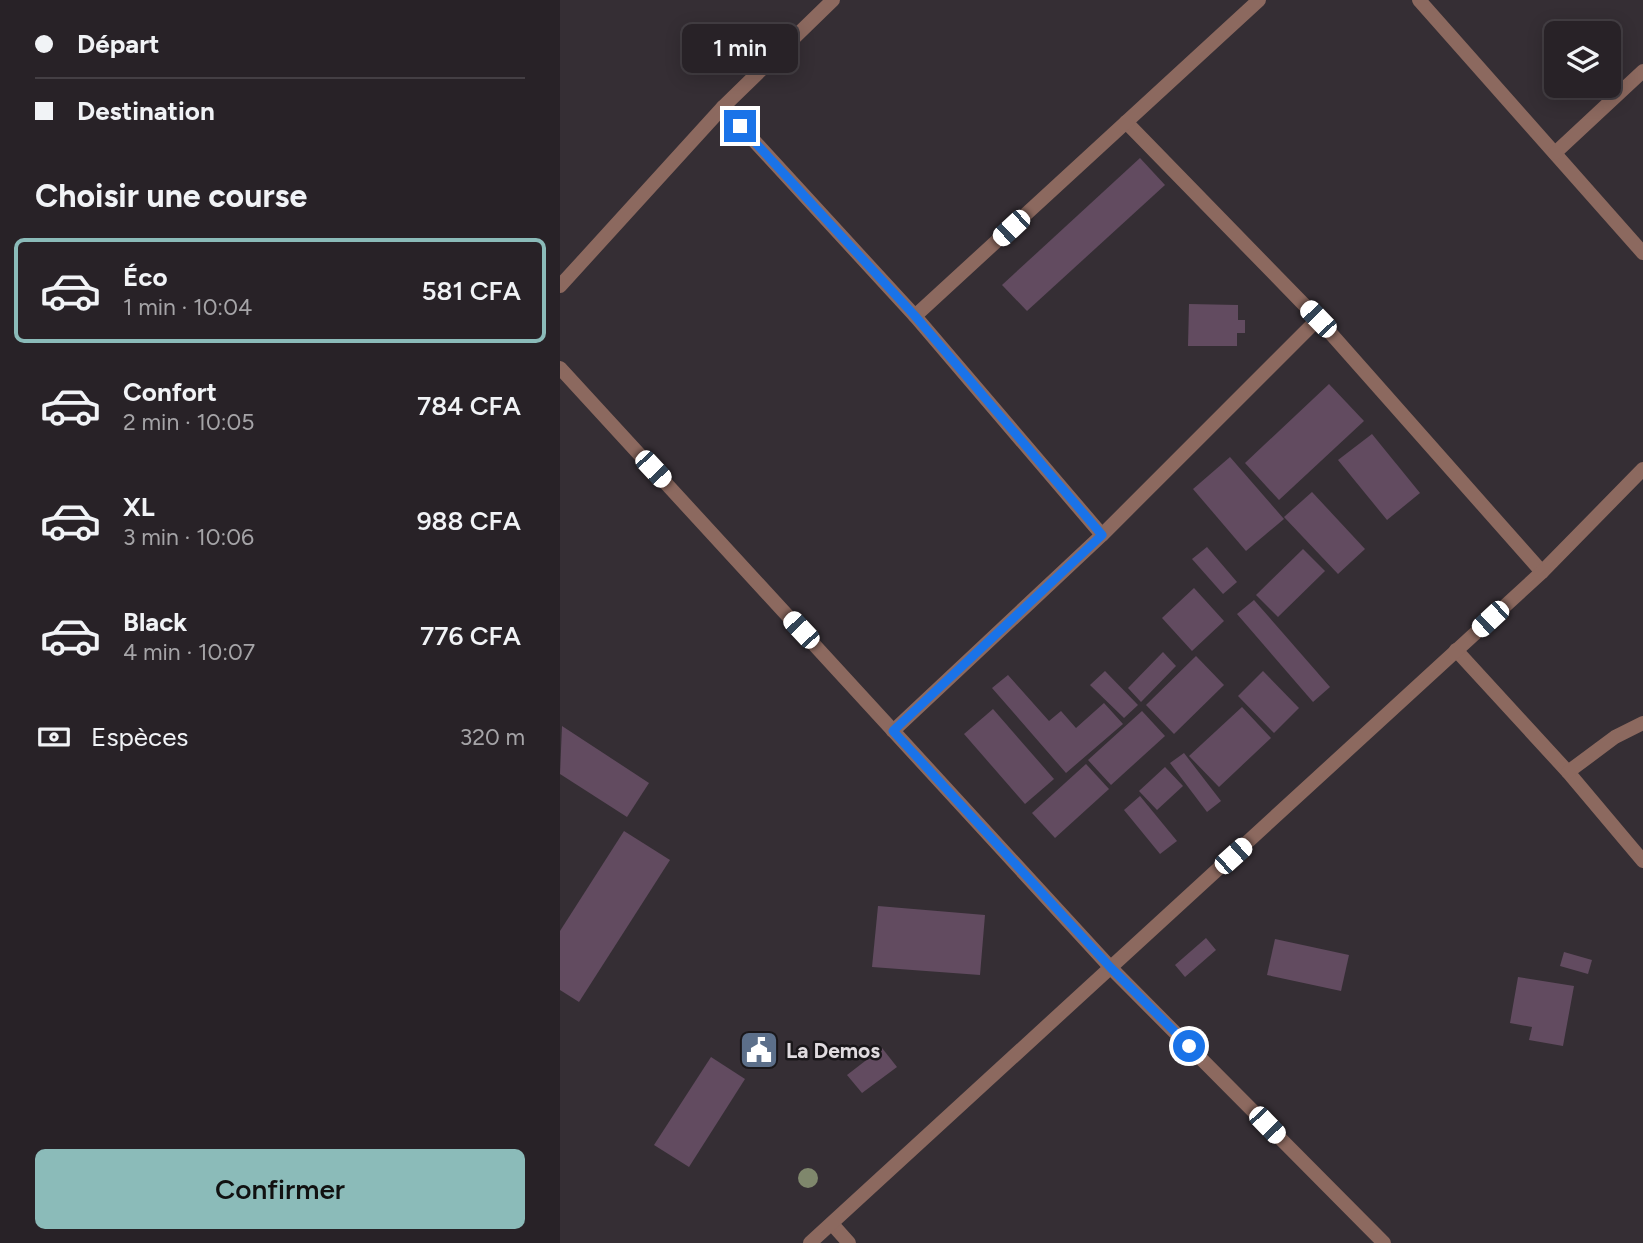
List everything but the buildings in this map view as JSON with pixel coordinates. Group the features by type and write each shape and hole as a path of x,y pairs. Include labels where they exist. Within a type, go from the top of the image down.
{"street":[{"path":"560,286 723,107 834,0"},
{"path":"915,316 1259,0"},
{"path":"1419,0 1643,253"},
{"path":"1555,153 1643,71"},
{"path":"723,107 915,316 1102,535"},
{"path":"1126,122 1318,319 1542,572"},
{"path":"893,731 1102,535 1318,319"},
{"path":"560,368 1111,968 1384,1243"},
{"path":"810,1243 1542,572 1643,469"},
{"path":"1456,650 1568,772 1643,861"},
{"path":"1568,772 1615,737 1643,723"},
{"path":"832,1224 849,1243"}],"place":[{"name":"La Demos","path":"759,1050"}],"route":[{"path":"740,126 915,316 1102,535 893,731 1111,968 1189,1046"}]}
